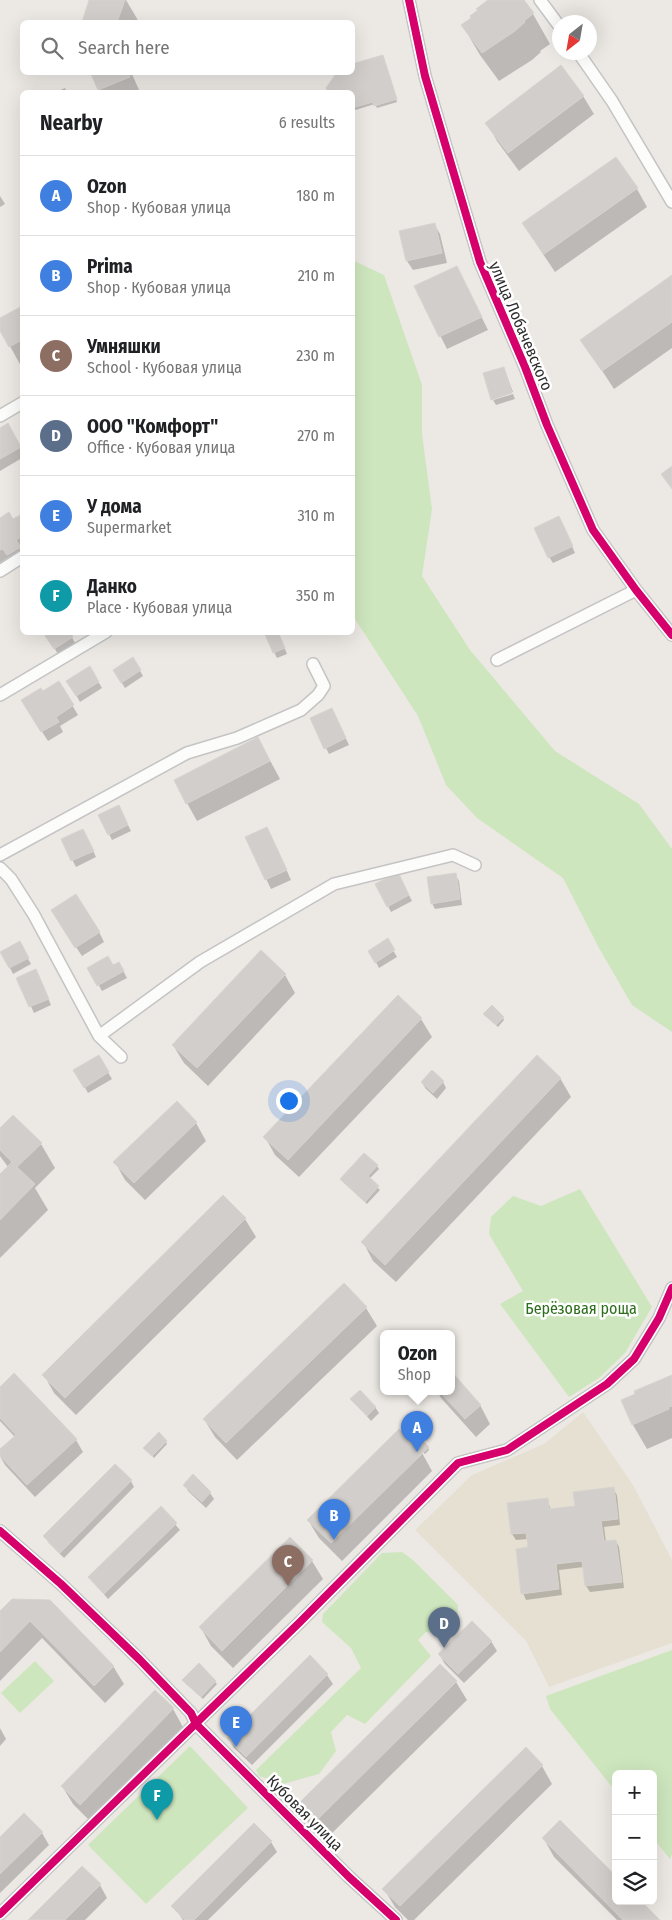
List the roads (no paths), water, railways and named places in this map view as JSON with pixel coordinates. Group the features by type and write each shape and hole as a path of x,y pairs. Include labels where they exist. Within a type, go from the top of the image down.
{"street":[{"name":"улица Лобачевского","path":"410,0 425,76 480,262 525,367 547,425 593,530 636,590 672,635"},
{"path":"540,0 552,16"},
{"path":"584,60 612,101 672,202"},
{"path":"0,416 20,405"},
{"path":"0,571 20,558"},
{"path":"497,660 636,590"},
{"path":"0,695 101,635"},
{"path":"0,854 187,753 237,738 301,710 318,695 324,686 313,664"},
{"path":"99,1036 200,962 334,884 453,854 475,865"},
{"path":"0,868 11,880 34,915 99,1036 121,1057"},
{"path":"0,1914 196,1724 458,1463 507,1450 606,1384 634,1359 660,1318 672,1288"},
{"name":"Кубовая улица","path":"0,1531 61,1584 140,1660 191,1713 196,1724 349,1877 396,1920"}],"place":[{"name":"Ozon","path":"417,1452"},
{"name":"Prima","path":"334,1540"},
{"name":"Умняшки","path":"288,1586"},
{"name":"ООО \"Комфорт\"","path":"444,1648"},
{"name":"У дома","path":"236,1747"},
{"name":"Данко","path":"157,1820"}],"park label":[{"name":"Берёзовая роща","path":"581,1308"}]}
